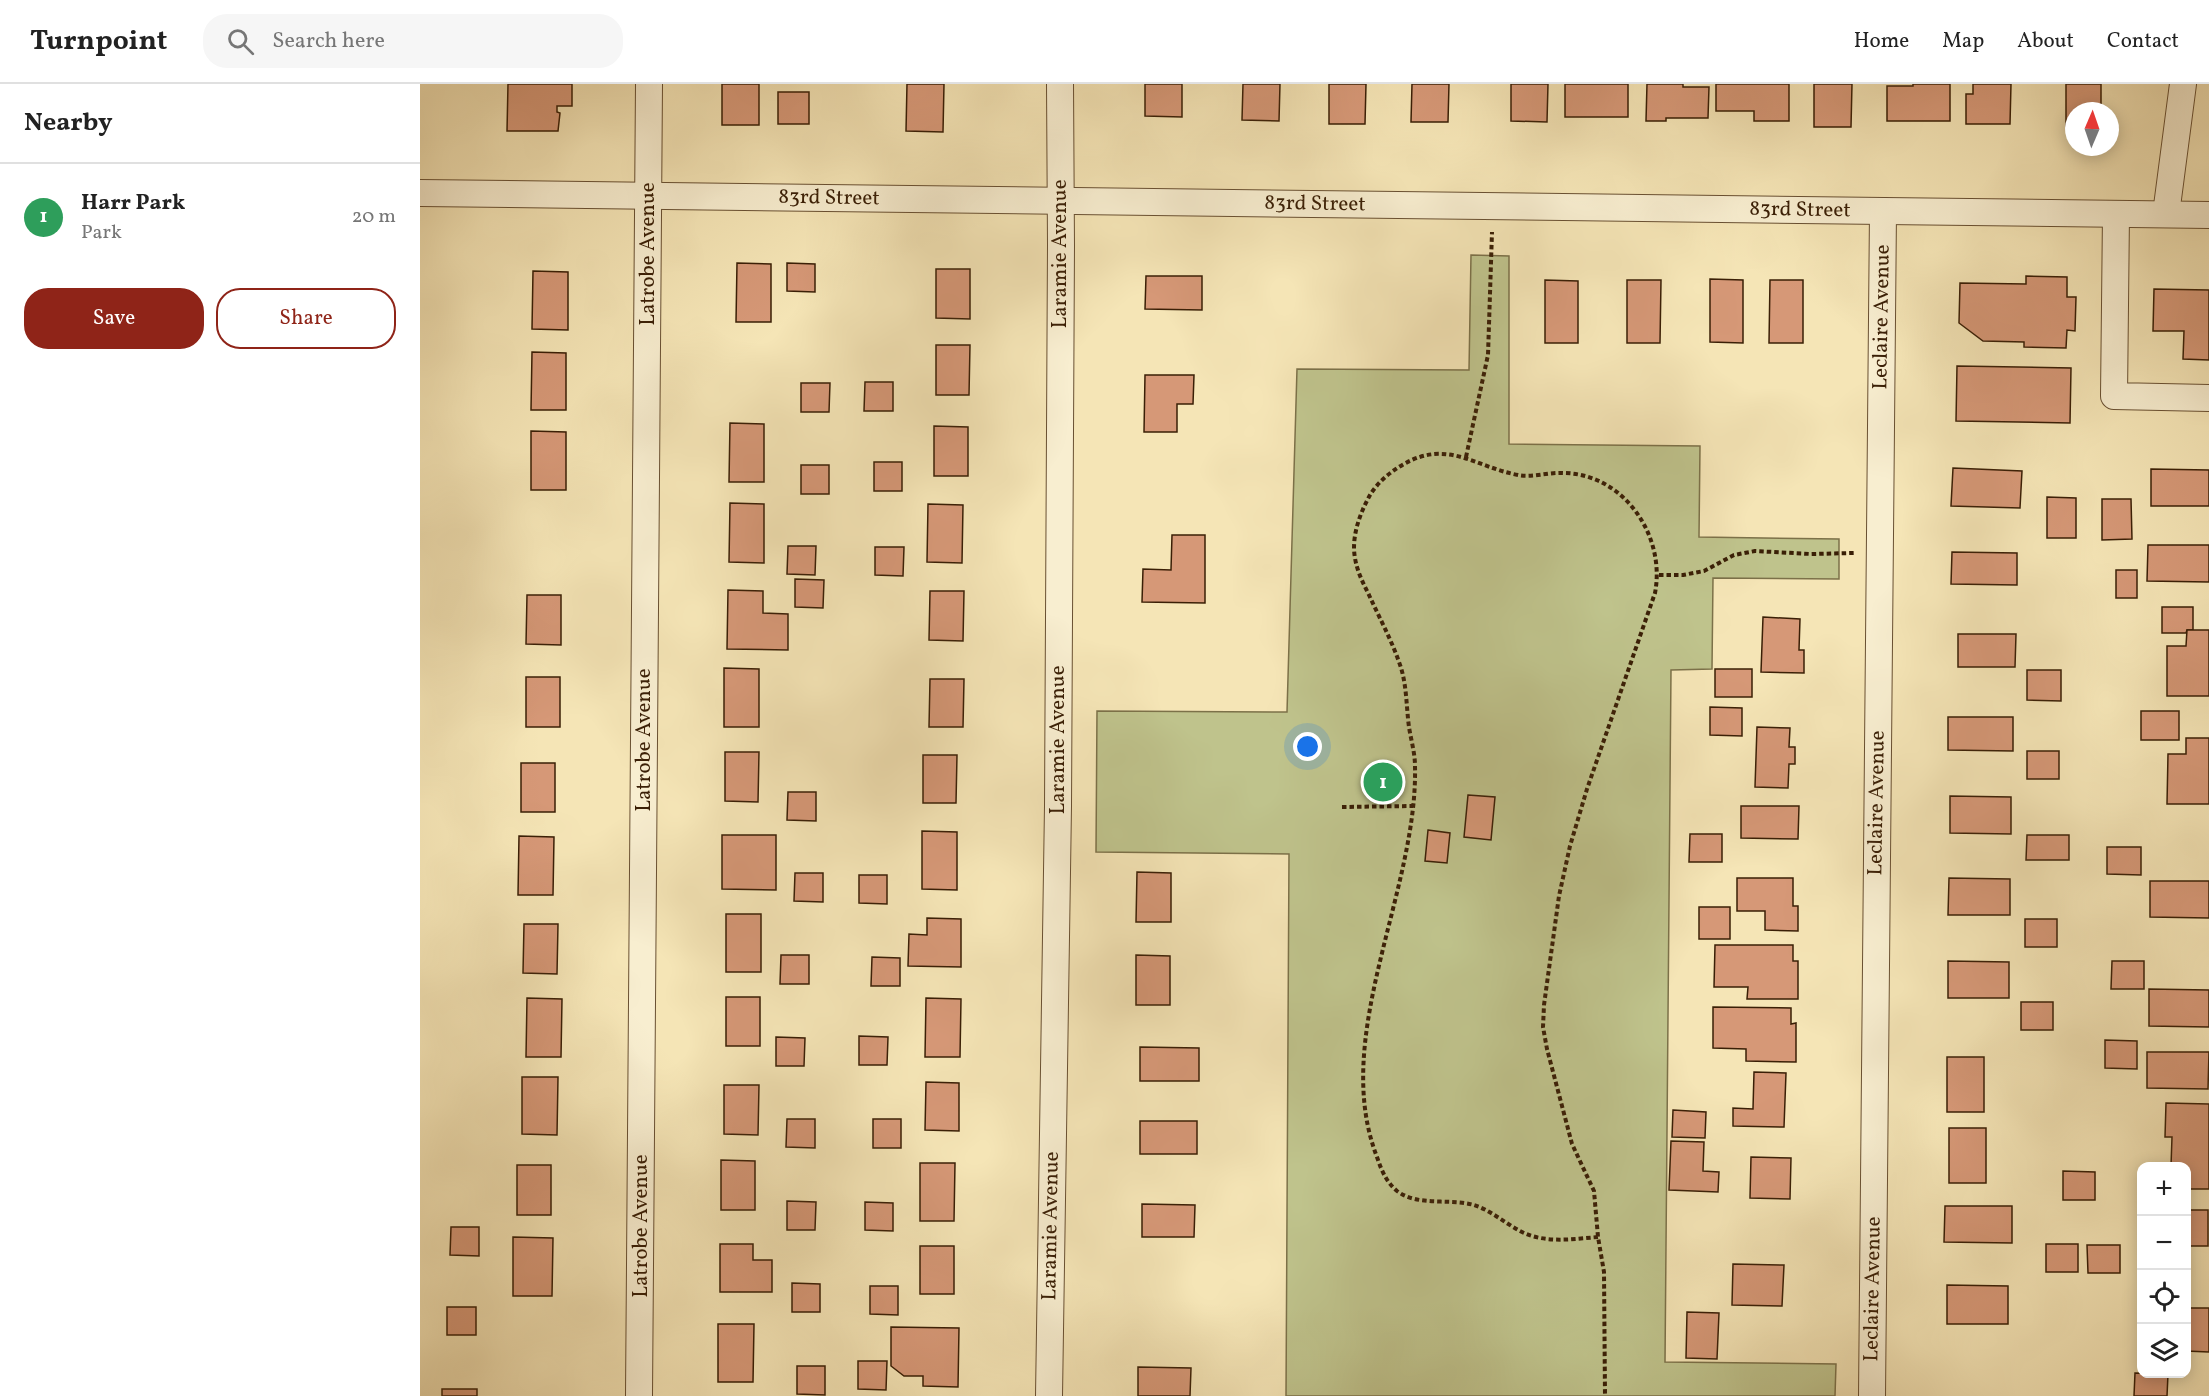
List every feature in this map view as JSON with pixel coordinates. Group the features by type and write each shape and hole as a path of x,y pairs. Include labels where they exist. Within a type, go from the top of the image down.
{"street":[{"name":"Latrobe Avenue","path":"639,1396 650,84"},
{"name":"Laramie Avenue","path":"1049,1396 1058,794 1060,84"},
{"path":"2166,214 2183,84"},
{"name":"83rd Street","path":"420,193 2209,215"},
{"name":"Leclaire Avenue","path":"1872,1396 1883,211"},
{"path":"2116,214 2114,396 2209,398"}],"path":[{"path":"1466,457 1488,355 1492,206"},
{"path":"1598,1237 1538,1238 1523,1233 1477,1206 1459,1202 1411,1198 1398,1192 1381,1169 1371,1144 1362,1067 1366,1028 1405,859 1416,765 1405,682 1399,662 1360,576 1354,556 1361,512 1373,491 1389,473 1425,455 1441,453 1466,457 1521,476 1565,472 1598,479 1612,487 1631,504 1645,525 1656,558 1659,575 1655,593 1587,789 1570,846 1559,896 1544,1005 1543,1027 1546,1048 1572,1144 1594,1191 1604,1272 1605,1396"},
{"path":"1659,575 1683,575 1704,571 1734,555 1755,550 1811,554 1879,552"},
{"path":"1342,807 1413,806"}],"green space":[{"path":"1471,255 1509,256 1509,444 1700,446 1699,537 1839,539 1839,579 1713,578 1712,669 1671,670 1665,1362 1836,1364 1835,1396 1286,1396 1289,854 1096,852 1097,711 1287,712 1297,369 1469,370"}],"building":[{"path":"508,84 572,84 572,106 557,106 557,112 560,113 558,131 507,131"},
{"path":"722,84 759,84 759,125 722,125"},
{"path":"907,84 944,84 943,132 906,131"},
{"path":"1145,84 1182,84 1182,117 1145,116"},
{"path":"1243,84 1280,84 1279,121 1242,120"},
{"path":"1329,84 1366,84 1365,124 1329,124"},
{"path":"1412,84 1449,84 1448,122 1411,122"},
{"path":"1511,84 1548,84 1547,122 1511,121"},
{"path":"1565,84 1628,84 1628,117 1565,117"},
{"path":"1647,84 1709,87 1708,118 1666,118 1666,121 1646,121"},
{"path":"1716,84 1789,84 1789,121 1754,121 1754,111 1716,111"},
{"path":"1814,84 1852,84 1851,127 1814,127"},
{"path":"1913,84 1950,84 1950,121 1887,121 1887,86 1913,86"},
{"path":"1973,84 2011,84 2010,124 1966,124 1966,94 1973,94"},
{"path":"2066,84 2101,84 2101,102 2066,102"},
{"path":"778,92 809,92 809,124 778,124"},
{"path":"737,263 771,264 771,322 736,322"},
{"path":"787,263 815,264 815,292 787,291"},
{"path":"936,269 970,269 970,319 936,318"},
{"path":"533,271 568,272 568,330 532,329"},
{"path":"1146,276 1202,276 1202,310 1145,309"},
{"path":"2026,276 2067,277 2067,297 2076,297 2075,331 2067,330 2066,348 2024,347 2024,342 1983,341 1959,323 1960,283 2026,284"},
{"path":"1710,279 1743,280 1743,343 1710,342"},
{"path":"1545,280 1578,281 1578,343 1545,343"},
{"path":"1627,280 1661,280 1660,343 1627,343"},
{"path":"1770,280 1803,280 1803,343 1769,343"},
{"path":"2154,289 2209,290 2209,360 2183,359 2184,331 2153,331"},
{"path":"936,345 970,345 969,395 936,395"},
{"path":"532,352 566,353 566,410 531,410"},
{"path":"1957,366 2071,368 2070,423 1956,421"},
{"path":"1145,375 1194,375 1193,404 1177,404 1177,432 1144,432"},
{"path":"865,382 893,382 893,411 864,411"},
{"path":"801,383 830,383 829,412 801,412"},
{"path":"730,423 764,424 764,482 729,482"},
{"path":"934,426 968,427 968,476 934,476"},
{"path":"531,431 566,432 566,490 531,490"},
{"path":"874,462 902,462 902,491 874,491"},
{"path":"801,465 829,465 829,494 801,494"},
{"path":"1953,468 2022,471 2020,508 1951,506"},
{"path":"2151,469 2209,470 2209,506 2151,506"},
{"path":"2047,497 2076,498 2076,538 2047,538"},
{"path":"2102,499 2131,499 2132,539 2102,540"},
{"path":"730,503 764,504 764,563 729,562"},
{"path":"928,504 963,505 962,563 927,562"},
{"path":"1172,535 1205,535 1205,603 1142,602 1143,569 1171,570"},
{"path":"2148,545 2209,545 2209,582 2147,581"},
{"path":"788,546 816,546 815,575 787,574"},
{"path":"875,547 904,547 903,576 875,575"},
{"path":"1952,552 2017,553 2017,585 1951,584"},
{"path":"2116,570 2137,570 2137,598 2116,598"},
{"path":"795,579 824,580 823,608 795,607"},
{"path":"728,590 763,591 763,613 788,614 788,650 727,649"},
{"path":"930,591 964,591 963,641 929,640"},
{"path":"527,595 561,595 561,645 526,644"},
{"path":"2162,607 2193,607 2193,630 2187,630 2186,633 2162,633"},
{"path":"1763,617 1800,619 1799,650 1804,650 1804,673 1761,672"},
{"path":"2187,630 2209,630 2209,696 2167,696 2167,646 2186,646"},
{"path":"1958,634 2016,634 2015,667 1958,667"},
{"path":"724,668 759,669 759,727 724,727"},
{"path":"1715,669 1752,669 1752,697 1715,697"},
{"path":"2027,670 2061,670 2061,701 2027,700"},
{"path":"526,677 560,677 560,727 526,727"},
{"path":"930,679 964,679 963,727 929,727"},
{"path":"1710,707 1742,708 1742,736 1710,735"},
{"path":"2141,711 2179,711 2179,740 2141,740"},
{"path":"1948,717 2013,717 2013,751 1948,750"},
{"path":"1757,727 1790,728 1789,747 1795,747 1795,764 1789,764 1788,788 1755,787"},
{"path":"2186,738 2209,738 2209,804 2167,804 2168,754 2186,754"},
{"path":"2027,751 2059,751 2059,779 2027,779"},
{"path":"725,752 759,752 758,802 725,801"},
{"path":"923,755 957,755 956,803 923,803"},
{"path":"521,763 555,763 555,812 521,812"},
{"path":"788,792 816,792 816,821 787,820"},
{"path":"1468,795 1495,797 1491,840 1464,837"},
{"path":"1950,796 2011,797 2011,834 1950,833"},
{"path":"1741,806 1799,806 1798,839 1741,838"},
{"path":"1428,830 1450,833 1447,863 1425,861"},
{"path":"922,831 957,832 957,890 922,889"},
{"path":"1690,834 1722,834 1722,862 1689,862"},
{"path":"722,835 776,835 776,890 722,889"},
{"path":"2027,835 2069,835 2069,860 2026,860"},
{"path":"519,836 554,837 553,895 518,895"},
{"path":"2107,847 2141,847 2141,875 2107,874"},
{"path":"1137,872 1171,873 1171,922 1136,922"},
{"path":"795,873 823,873 823,902 794,901"},
{"path":"859,875 887,875 887,904 859,903"},
{"path":"1737,878 1793,878 1793,906 1798,906 1798,931 1765,930 1765,911 1737,911"},
{"path":"1949,878 2010,879 2010,915 1948,915"},
{"path":"2150,881 2209,881 2209,918 2150,917"},
{"path":"1699,907 1730,907 1730,939 1699,939"},
{"path":"726,914 761,914 761,972 726,972"},
{"path":"927,918 961,919 961,967 908,966 909,934 927,935"},
{"path":"2025,919 2057,919 2057,947 2025,947"},
{"path":"524,924 558,924 557,974 523,973"},
{"path":"1715,945 1793,945 1793,961 1798,961 1798,999 1747,999 1748,987 1714,987"},
{"path":"781,955 809,955 809,984 780,984"},
{"path":"1136,955 1170,956 1170,1005 1136,1005"},
{"path":"872,957 900,958 900,986 871,986"},
{"path":"1948,961 2009,962 2009,998 1948,998"},
{"path":"2112,961 2144,961 2144,989 2111,989"},
{"path":"2149,989 2209,990 2209,1027 2149,1026"},
{"path":"726,997 760,997 760,1046 726,1046"},
{"path":"527,998 562,999 561,1057 526,1057"},
{"path":"926,998 961,999 960,1057 925,1057"},
{"path":"2021,1002 2053,1002 2053,1030 2021,1030"},
{"path":"1713,1007 1791,1008 1791,1024 1796,1023 1796,1062 1746,1061 1746,1049 1713,1048"},
{"path":"859,1036 888,1037 887,1065 859,1065"},
{"path":"776,1037 805,1038 804,1066 776,1066"},
{"path":"2105,1040 2137,1041 2137,1069 2105,1068"},
{"path":"1140,1047 1199,1048 1199,1081 1140,1081"},
{"path":"2147,1052 2209,1052 2208,1089 2147,1088"},
{"path":"1947,1057 1984,1057 1984,1112 1947,1112"},
{"path":"1754,1072 1786,1073 1784,1127 1733,1126 1733,1108 1753,1109"},
{"path":"522,1077 558,1077 557,1135 522,1134"},
{"path":"926,1082 959,1083 959,1131 925,1130"},
{"path":"724,1085 759,1085 758,1135 724,1134"},
{"path":"2166,1103 2209,1104 2209,1189 2191,1189 2191,1162 2171,1162 2172,1137 2165,1137"},
{"path":"1673,1110 1706,1112 1705,1138 1672,1137"},
{"path":"787,1119 815,1119 815,1148 786,1147"},
{"path":"873,1119 901,1119 901,1148 873,1148"},
{"path":"1140,1121 1197,1121 1197,1154 1140,1154"},
{"path":"1949,1128 1986,1128 1986,1183 1949,1183"},
{"path":"1671,1141 1704,1142 1703,1171 1719,1172 1718,1192 1669,1190"},
{"path":"1751,1157 1791,1158 1790,1199 1750,1198"},
{"path":"721,1160 755,1161 755,1210 721,1210"},
{"path":"920,1163 955,1163 954,1221 920,1221"},
{"path":"517,1165 551,1165 551,1215 517,1215"},
{"path":"2063,1171 2095,1172 2095,1200 2063,1200"},
{"path":"787,1201 816,1202 815,1230 787,1230"},
{"path":"865,1202 893,1203 893,1231 865,1230"},
{"path":"1142,1204 1195,1205 1194,1237 1142,1237"},
{"path":"1945,1206 2012,1206 2012,1243 1944,1242"},
{"path":"2191,1210 2208,1210 2208,1246 2191,1246"},
{"path":"451,1227 479,1227 479,1256 450,1255"},
{"path":"513,1237 553,1238 552,1296 513,1296"},
{"path":"720,1244 753,1244 753,1260 772,1260 772,1292 720,1292"},
{"path":"2046,1244 2078,1244 2078,1272 2046,1272"},
{"path":"2087,1245 2120,1245 2120,1273 2088,1273"},
{"path":"920,1246 954,1246 954,1294 920,1294"},
{"path":"1733,1264 1784,1265 1782,1306 1732,1305"},
{"path":"792,1283 820,1284 820,1312 792,1312"},
{"path":"1947,1285 2008,1286 2008,1324 1947,1324"},
{"path":"870,1286 898,1286 898,1315 870,1314"},
{"path":"447,1307 476,1307 476,1335 447,1335"},
{"path":"2191,1308 2209,1308 2209,1352 2191,1351"},
{"path":"1687,1312 1719,1313 1717,1359 1686,1358"},
{"path":"718,1324 754,1324 753,1382 718,1382"},
{"path":"891,1327 959,1328 958,1387 923,1386 923,1376 904,1376 891,1366"},
{"path":"858,1361 887,1361 886,1390 858,1389"},
{"path":"797,1366 825,1366 825,1395 797,1394"},
{"path":"1138,1367 1191,1368 1190,1396 1138,1396"},
{"path":"2135,1373 2137,1373 2137,1378 2168,1378 2167,1396 2134,1396"},
{"path":"442,1389 477,1389 477,1396 442,1396"}],"place":[{"name":"Harr Park","path":"1383,782"}]}
